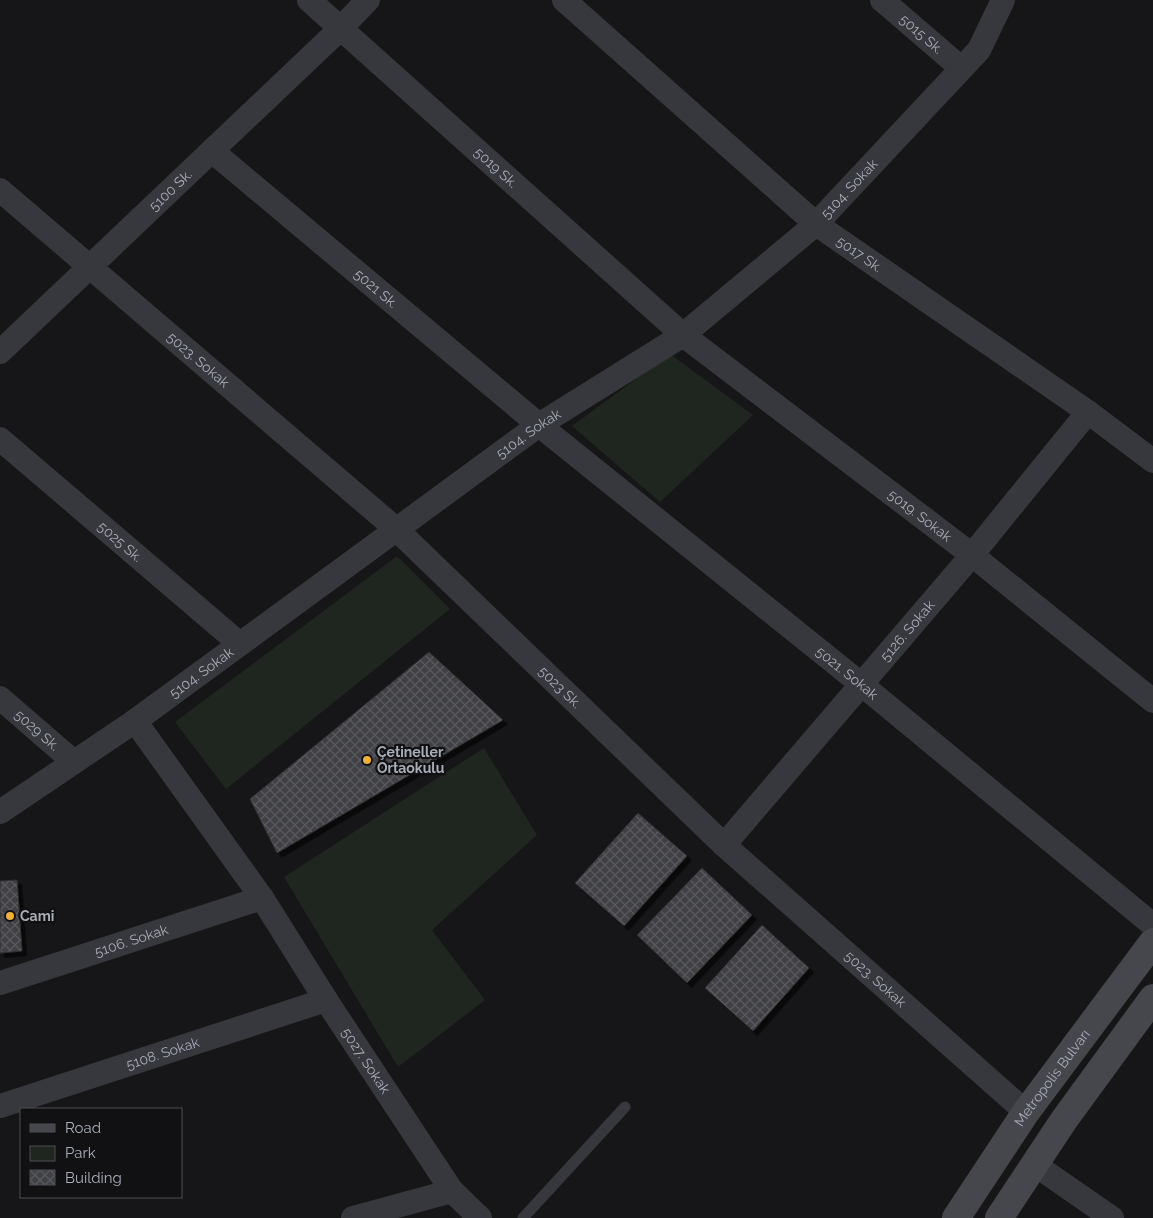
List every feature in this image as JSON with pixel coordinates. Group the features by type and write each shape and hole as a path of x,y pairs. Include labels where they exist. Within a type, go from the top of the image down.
{"main road":[{"name":"Metropolis Bulvarı","path":"956,1218 1026,1112 1153,942"},
{"path":"999,1218 1034,1164 1153,998"}],"street":[{"name":"5019 Sk.","path":"309,0 683,335"},
{"name":"5100 Sk.","path":"0,352 340,29 368,0"},
{"name":"5017 Sk.","path":"564,0 816,224 1088,412 1153,461"},
{"name":"5015 Sk.","path":"882,0 961,68"},
{"name":"5104. Sokak","path":"0,812 135,721 539,425 683,335 816,224 979,50 1003,0"},
{"name":"5021 Sk.","path":"212,151 539,425"},
{"name":"5023. Sokak","path":"0,190 396,529"},
{"name":"5019. Sokak","path":"683,335 972,556 1153,701"},
{"name":"5126. Sokak","path":"724,846 972,556 1088,412"},
{"name":"5021. Sokak","path":"539,425 862,684 1153,925"},
{"name":"5025 Sk.","path":"0,438 240,644"},
{"name":"5023 Sk.","path":"396,529 724,846"},
{"name":"5029 Sk.","path":"0,698 74,762"},
{"name":"5027. Sokak","path":"135,721 262,898 326,1000 452,1191 480,1218"},
{"name":"5023. Sokak","path":"724,846 1026,1112"},
{"name":"5106. Sokak","path":"0,983 262,898"},
{"name":"5108. Sokak","path":"0,1106 326,1000"},
{"path":"1034,1164 1112,1218"},
{"path":"353,1218 452,1191"}],"lane":[{"path":"523,1218 625,1107"}],"green space":[{"path":"670,354 753,415 660,502 572,426"},
{"path":"397,556 450,609 226,789 175,722"},
{"path":"484,748 537,835 432,930 485,1000 398,1067 284,877"}],"building":[{"name":"Çetineller Ortaokulu","path":"429,652 503,720 277,853 250,799"},
{"path":"638,813 687,856 624,926 575,883"},
{"path":"702,868 752,915 687,983 637,935"},
{"name":"Cami","path":"17,880 22,951 0,953 0,881"},
{"path":"762,925 809,968 753,1031 705,988"}],"place":[{"name":"Çetineller Ortaokulu","path":"367,760"},
{"name":"Cami","path":"10,916"}]}
